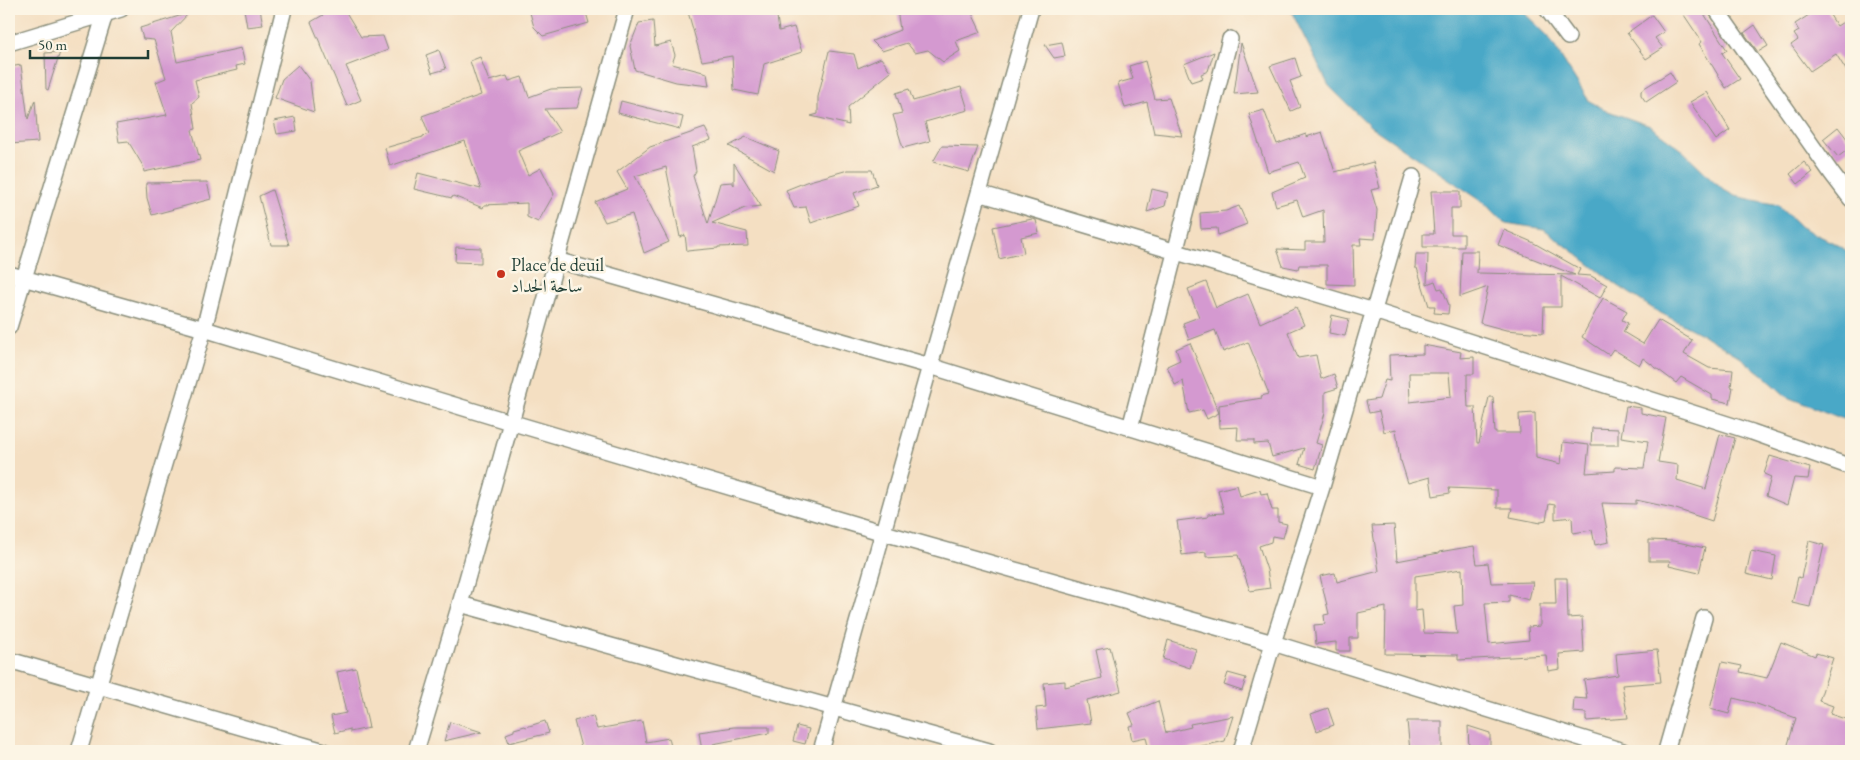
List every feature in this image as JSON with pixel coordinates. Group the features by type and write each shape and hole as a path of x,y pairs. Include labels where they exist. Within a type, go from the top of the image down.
{"street":[{"path":"9,43 121,9"},
{"path":"80,751 204,329 284,9"},
{"path":"416,751 460,604 627,9"},
{"path":"820,751 884,533 1031,9"},
{"path":"1547,9 1568,37"},
{"path":"1716,9 1851,199"},
{"path":"9,327 105,14"},
{"path":"1130,428 1230,38"},
{"path":"1241,751 1322,486 1413,177"},
{"path":"979,194 1374,311 1752,432 1851,467"},
{"path":"556,260 930,366 1322,486"},
{"path":"9,274 204,329 884,533 1273,642 1623,751"},
{"path":"460,604 989,751"},
{"path":"1666,751 1704,618"},
{"path":"9,660 324,751"}],"water":[{"path":"1290,9 1520,9 1548,36 1589,101 1608,111 1650,126 1681,149 1722,189 1735,196 1778,205 1801,227 1840,246 1851,254 1851,422 1787,397 1737,355 1655,310 1617,285 1544,229 1506,223 1483,202 1370,126 1329,86"}],"building":[{"path":"244,9 260,9 263,25 247,27"},
{"path":"321,9 344,9 361,37 383,36 388,50 346,66 361,100 347,106 311,22 323,15"},
{"path":"529,9 585,9 589,23 543,36 534,27"},
{"path":"697,9 776,9 779,31 794,27 802,52 764,64 758,95 734,90 732,56 702,61 688,12"},
{"path":"897,9 940,9 942,14 953,9 970,9 981,32 956,41 960,51 943,62 928,50 915,53 907,43 882,51 872,41 900,30"},
{"path":"1680,9 1701,9 1727,50 1722,53 1740,79 1726,88 1699,44 1702,42"},
{"path":"1809,9 1826,9 1837,26 1851,17 1851,78 1836,54 1810,71 1791,45 1798,40 1794,34 1799,31 1795,24 1812,13"},
{"path":"189,13 171,32 177,62 241,48 245,64 236,66 237,70 195,80 199,97 192,103 196,129 192,130 200,160 144,172 143,166 128,141 119,142 116,124 167,115 156,82 166,78 154,40 143,39 140,28"},
{"path":"1652,15 1664,32 1655,38 1663,48 1646,59 1627,33"},
{"path":"653,21 655,46 671,42 675,55 672,64 707,73 709,86 676,82 635,70 630,46 639,23"},
{"path":"1755,25 1768,46 1758,52 1744,33"},
{"path":"1062,42 1065,56 1054,58 1045,45"},
{"path":"1241,43 1258,92 1234,94"},
{"path":"439,50 446,69 432,73 426,55"},
{"path":"829,51 854,54 858,68 881,58 891,72 848,107 849,125 811,116 818,114 818,97"},
{"path":"60,52 48,90 46,89 45,53"},
{"path":"1214,52 1208,71 1201,74 1203,78 1191,82 1184,64"},
{"path":"480,57 489,81 507,76 509,81 522,77 529,97 551,89 583,88 577,108 545,109 560,132 518,151 528,175 541,168 554,194 538,222 527,217 527,203 484,205 483,208 453,196 452,198 414,189 418,173 481,189 465,141 390,166 385,148 429,134 422,116 481,95 470,61"},
{"path":"1295,58 1301,77 1290,81 1300,107 1291,111 1270,66"},
{"path":"1145,61 1155,99 1169,98 1182,136 1154,133 1147,102 1125,108 1118,83 1133,79 1129,66"},
{"path":"21,65 28,119 35,100 38,142 9,144 9,67"},
{"path":"298,65 310,81 314,112 275,98 282,79"},
{"path":"1670,72 1676,82 1646,102 1641,95 1641,90"},
{"path":"961,87 968,110 925,122 930,141 903,148 893,115 902,113 896,93 909,89 913,101"},
{"path":"1707,92 1730,130 1716,140 1690,102"},
{"path":"621,101 683,117 680,129 618,113"},
{"path":"1264,110 1277,144 1306,134 1306,137 1322,132 1335,172 1373,162 1380,188 1371,190 1377,210 1375,239 1360,238 1361,245 1353,245 1354,285 1327,284 1327,265 1299,265 1298,269 1283,266 1277,249 1305,250 1305,242 1324,242 1323,210 1303,217 1297,200 1276,206 1272,192 1305,178 1299,162 1268,172 1249,114"},
{"path":"295,117 297,131 277,134 274,121"},
{"path":"1838,127 1851,144 1851,147 1838,157 1823,139"},
{"path":"705,128 711,140 692,147 696,171 693,176 708,224 720,183 732,182 734,185 734,163 761,206 745,208 712,223 747,232 748,246 687,251 685,235 680,237 666,167 635,176 669,242 644,253 632,214 605,222 595,202 627,189 617,172 650,147"},
{"path":"746,137 779,151 774,171 729,146"},
{"path":"942,146 978,147 969,172 933,162"},
{"path":"1804,162 1813,172 1798,184 1790,174"},
{"path":"848,170 872,170 877,185 854,193 859,206 811,223 806,207 794,208 786,190"},
{"path":"207,182 211,199 152,215 147,198 146,183"},
{"path":"1152,189 1168,193 1165,206 1147,212"},
{"path":"272,190 289,245 271,245 259,196"},
{"path":"1431,191 1460,191 1460,208 1451,208 1451,234 1464,234 1464,247 1423,247 1423,234 1434,234"},
{"path":"1239,206 1247,224 1218,235 1217,228 1201,229 1200,213 1226,211"},
{"path":"1032,219 1036,220 1039,233 1021,237 1024,253 999,259 993,227"},
{"path":"1504,230 1532,242 1580,269 1577,275 1591,276 1607,285 1600,298 1561,276 1561,307 1544,307 1543,333 1506,330 1480,323 1488,287 1460,297 1462,251 1478,251 1477,273 1575,275 1498,245"},
{"path":"456,247 481,248 481,263 455,262"},
{"path":"1416,254 1428,254 1427,284 1435,281 1438,289 1442,288 1449,305 1448,314 1434,313 1435,306 1429,306 1417,268 1415,268"},
{"path":"1206,282 1216,308 1248,294 1260,323 1296,307 1304,325 1288,332 1298,358 1316,355 1321,379 1334,374 1338,388 1325,392 1325,413 1316,443 1322,445 1315,469 1299,464 1304,448 1272,457 1268,443 1254,444 1254,440 1237,440 1238,427 1220,428 1219,405 1262,398 1261,396 1269,394 1248,342 1223,352 1215,330 1189,340 1183,323 1199,317 1188,289"},
{"path":"1603,298 1627,311 1622,320 1628,323 1623,332 1643,344 1658,320 1692,340 1684,354 1709,368 1733,370 1731,387 1733,387 1730,403 1712,399 1712,395 1681,377 1676,383 1643,358 1639,365 1613,349 1609,355 1582,337"},
{"path":"1332,315 1349,319 1345,336 1329,333"},
{"path":"1190,343 1219,413 1207,419 1203,410 1189,413 1183,381 1175,385 1167,366 1180,360 1176,349"},
{"path":"1423,345 1461,352 1460,358 1474,357 1474,374 1467,374 1467,386 1468,407 1475,407 1477,443 1479,443 1489,397 1493,397 1495,433 1520,433 1519,414 1535,413 1536,458 1561,464 1563,442 1589,445 1586,473 1615,471 1615,467 1644,468 1648,441 1621,437 1626,406 1641,408 1641,413 1666,418 1658,462 1678,465 1677,480 1706,489 1720,434 1735,438 1712,521 1673,508 1636,500 1636,504 1602,503 1609,542 1595,545 1592,530 1573,533 1572,517 1555,519 1555,505 1549,504 1546,520 1541,521 1541,523 1510,517 1512,508 1497,508 1497,490 1449,488 1450,493 1433,496 1430,477 1408,483 1400,461 1396,429 1384,432 1379,411 1369,413 1366,401 1379,399 1385,380 1390,381 1389,355 1423,354","holes":["1409,373 1449,373 1451,397 1410,402"]},
{"path":"1592,428 1618,429 1618,445 1591,445"},
{"path":"1770,456 1810,468 1808,479 1794,478 1787,505 1766,496 1771,477 1764,474"},
{"path":"1237,485 1240,496 1260,490 1261,494 1267,493 1272,510 1278,510 1278,522 1287,524 1283,538 1272,536 1271,542 1259,546 1267,570 1270,588 1250,591 1238,555 1206,557 1206,552 1182,555 1177,521 1208,517 1208,514 1224,513 1218,490"},
{"path":"1394,525 1397,561 1474,546 1477,564 1488,563 1491,583 1533,582 1529,600 1509,595 1509,602 1485,603 1489,644 1529,640 1528,627 1540,626 1540,604 1556,604 1555,578 1567,578 1568,618 1582,617 1584,652 1559,654 1560,669 1548,671 1546,655 1458,660 1458,655 1385,654 1386,607 1358,613 1358,638 1350,638 1350,651 1336,651 1336,642 1316,644 1314,625 1325,624 1324,615 1329,614 1320,576 1335,573 1337,582 1379,571 1372,526","holes":["1462,569 1463,605 1454,606 1457,634 1424,633 1422,610 1415,611 1415,576"]},
{"path":"1649,540 1673,541 1705,548 1699,573 1669,566 1670,561 1649,561"},
{"path":"1809,541 1824,545 1810,607 1792,603 1798,577 1801,578"},
{"path":"1751,551 1776,556 1772,580 1746,574"},
{"path":"1168,640 1196,649 1190,668 1163,659"},
{"path":"1781,642 1815,656 1816,653 1833,658 1819,701 1833,706 1830,714 1851,721 1851,751 1786,751 1796,718 1754,703 1733,698 1729,714 1710,709 1722,662 1742,666 1740,672 1767,678"},
{"path":"1110,647 1121,691 1087,700 1091,723 1038,729 1036,708 1046,707 1044,683 1065,681 1065,687 1102,678 1096,650"},
{"path":"1657,650 1661,682 1622,685 1628,718 1586,721 1586,713 1573,712 1574,698 1587,699 1584,680 1618,675 1616,654"},
{"path":"356,668 369,728 350,732 350,729 335,733 331,716 346,713 337,672"},
{"path":"1228,673 1246,678 1242,691 1224,685"},
{"path":"1158,701 1166,733 1191,727 1190,724 1233,716 1225,741 1179,751 1149,751 1146,737 1132,740 1129,726 1134,725 1129,713"},
{"path":"1328,708 1334,725 1317,731 1311,714"},
{"path":"593,716 597,729 642,721 646,742 669,738 672,751 582,751 574,721"},
{"path":"545,721 549,733 509,743 506,734 514,731 514,729"},
{"path":"1407,721 1442,721 1442,751 1410,751"},
{"path":"450,722 482,732 444,741"},
{"path":"797,726 809,729 805,744 793,741"},
{"path":"1468,726 1490,733 1490,750 1469,750"},
{"path":"734,727 769,727 769,733 713,744 714,751 702,751 699,732"}],"place":[{"name":"Place de deuil ساحة الحداد","path":"501,274"}]}
